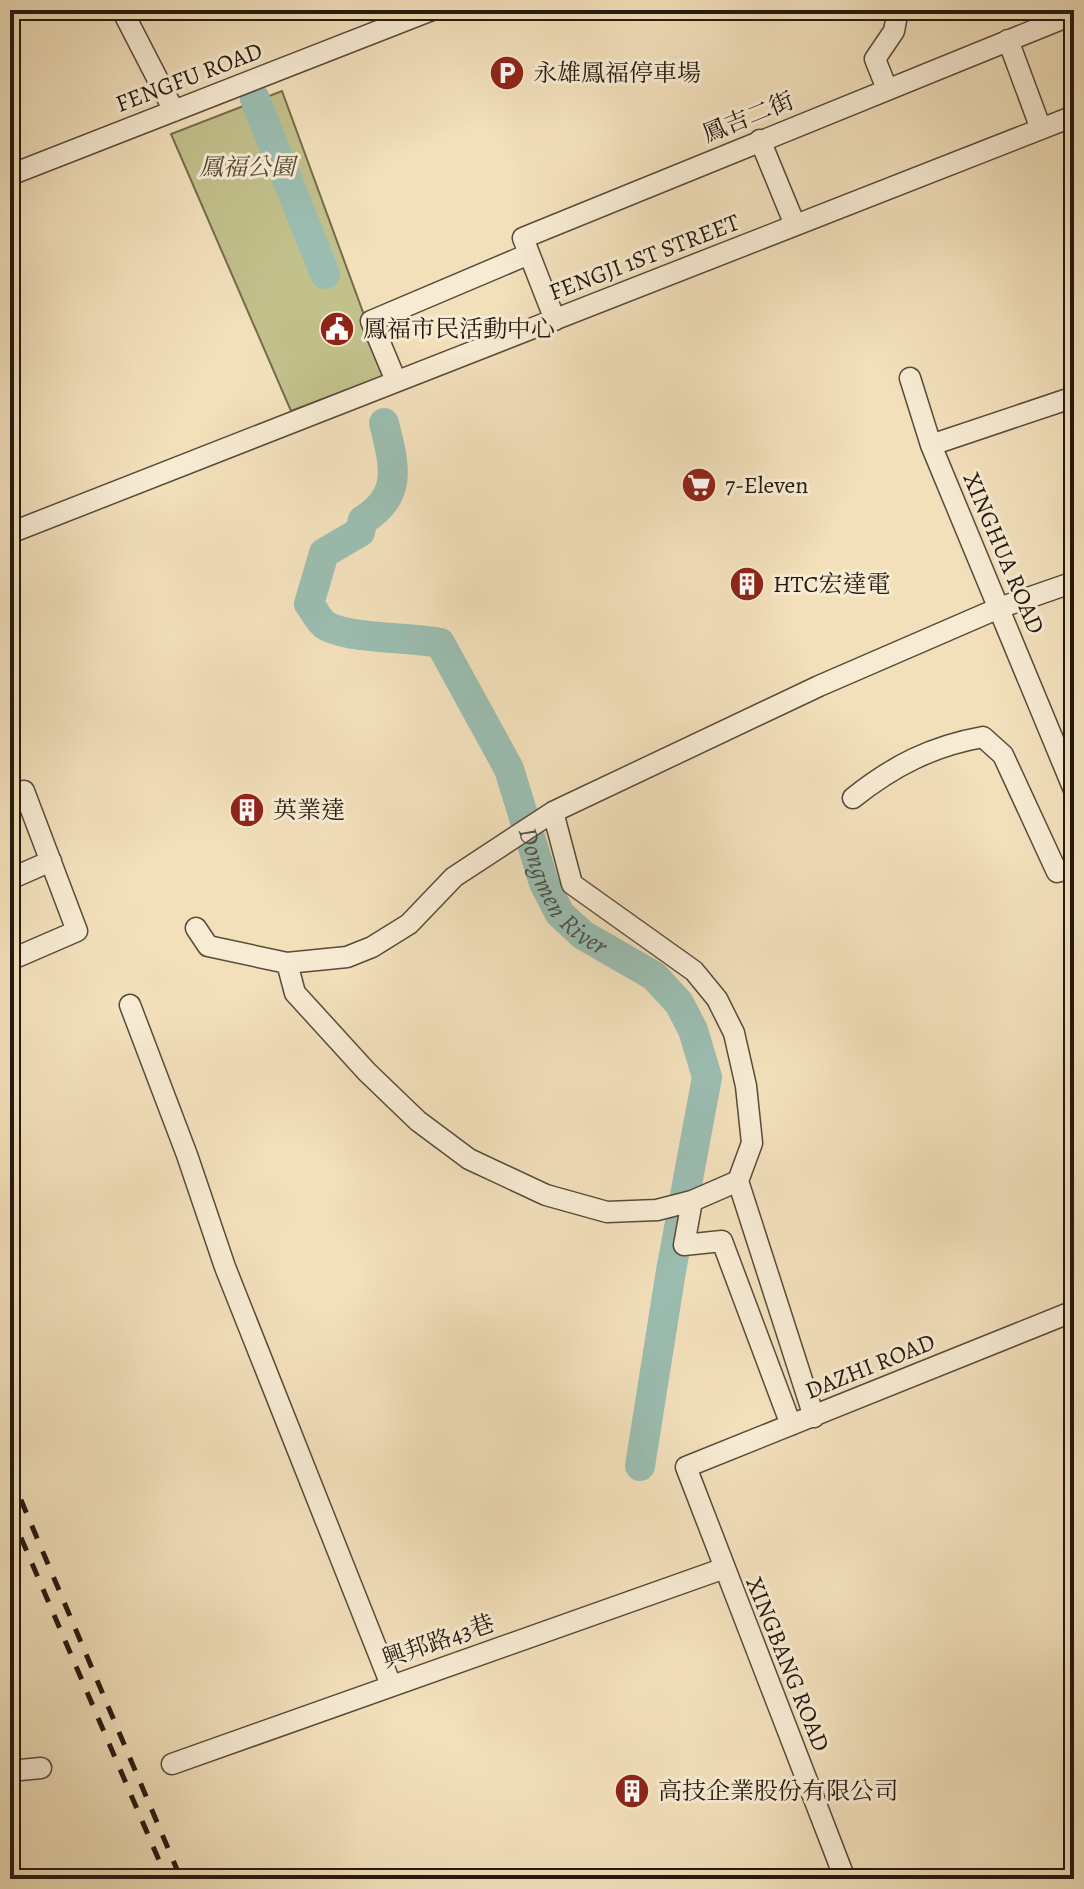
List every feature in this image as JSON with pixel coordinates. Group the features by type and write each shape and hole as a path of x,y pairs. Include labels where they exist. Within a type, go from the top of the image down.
{"street":[{"path":"122,10 174,111"},
{"name":"FENGFU ROAD","path":"10,175 432,10"},
{"path":"887,89 875,59 894,31 898,10"},
{"name":"鳳吉二街","path":"529,254 523,238 1074,14"},
{"path":"1008,40 1041,129"},
{"name":"FENGJI 1ST STREET","path":"10,533 1074,116"},
{"path":"760,140 795,225"},
{"path":"393,383 371,321 529,254 555,320"},
{"name":"XINGHUA ROAD","path":"910,378 931,445 1074,790"},
{"path":"931,445 1074,397"},
{"path":"196,928 208,946 287,963 347,957 372,947 409,924 454,877 553,812 819,686 999,608 1074,582"},
{"path":"853,798 910,758 953,742 983,737 1003,755 1057,872 1074,867"},
{"path":"10,960 77,931 51,861 17,794"},
{"path":"553,812 572,884 694,971 717,999 734,1033 746,1086 752,1143 738,1181 814,1417"},
{"path":"10,879 51,861"},
{"path":"287,963 295,993 367,1072 418,1121 469,1159 546,1195 607,1212 657,1210 691,1201 738,1181"},
{"path":"130,1005 187,1155 225,1267 391,1685"},
{"path":"691,1201 684,1245 722,1241 791,1425"},
{"name":"DAZHI ROAD","path":"686,1467 1074,1311"},
{"name":"XINGBANG ROAD","path":"686,1467 722,1569 845,1879"},
{"name":"興邦路43巷","path":"172,1764 722,1569"},
{"path":"10,1771 41,1768"}],"green space":[{"name":"鳳福公園","path":"282,91 386,375 291,411 171,134"}],"waterway":[{"name":"Dongmen River","path":"255,99 325,274"},
{"name":"Dongmen River","path":"384,423 393,465 390,489 385,500 363,520 360,532 324,553 309,604 323,623 335,630 440,643 509,769 544,883 560,914 583,935 654,976 679,1003 693,1030 707,1077 671,1271 640,1466"}],"railway":[{"path":"10,1474 181,1879"},
{"path":"10,1512 167,1879"}],"place":[{"name":"永雄鳳福停車場","path":"507,73"},
{"name":"鳳福市民活動中心","path":"337,329"},
{"name":"7-Eleven","path":"699,485"},
{"name":"HTC宏達電","path":"747,584"},
{"name":"英業達","path":"247,810"},
{"name":"高技企業股份有限公司","path":"632,1791"}]}
